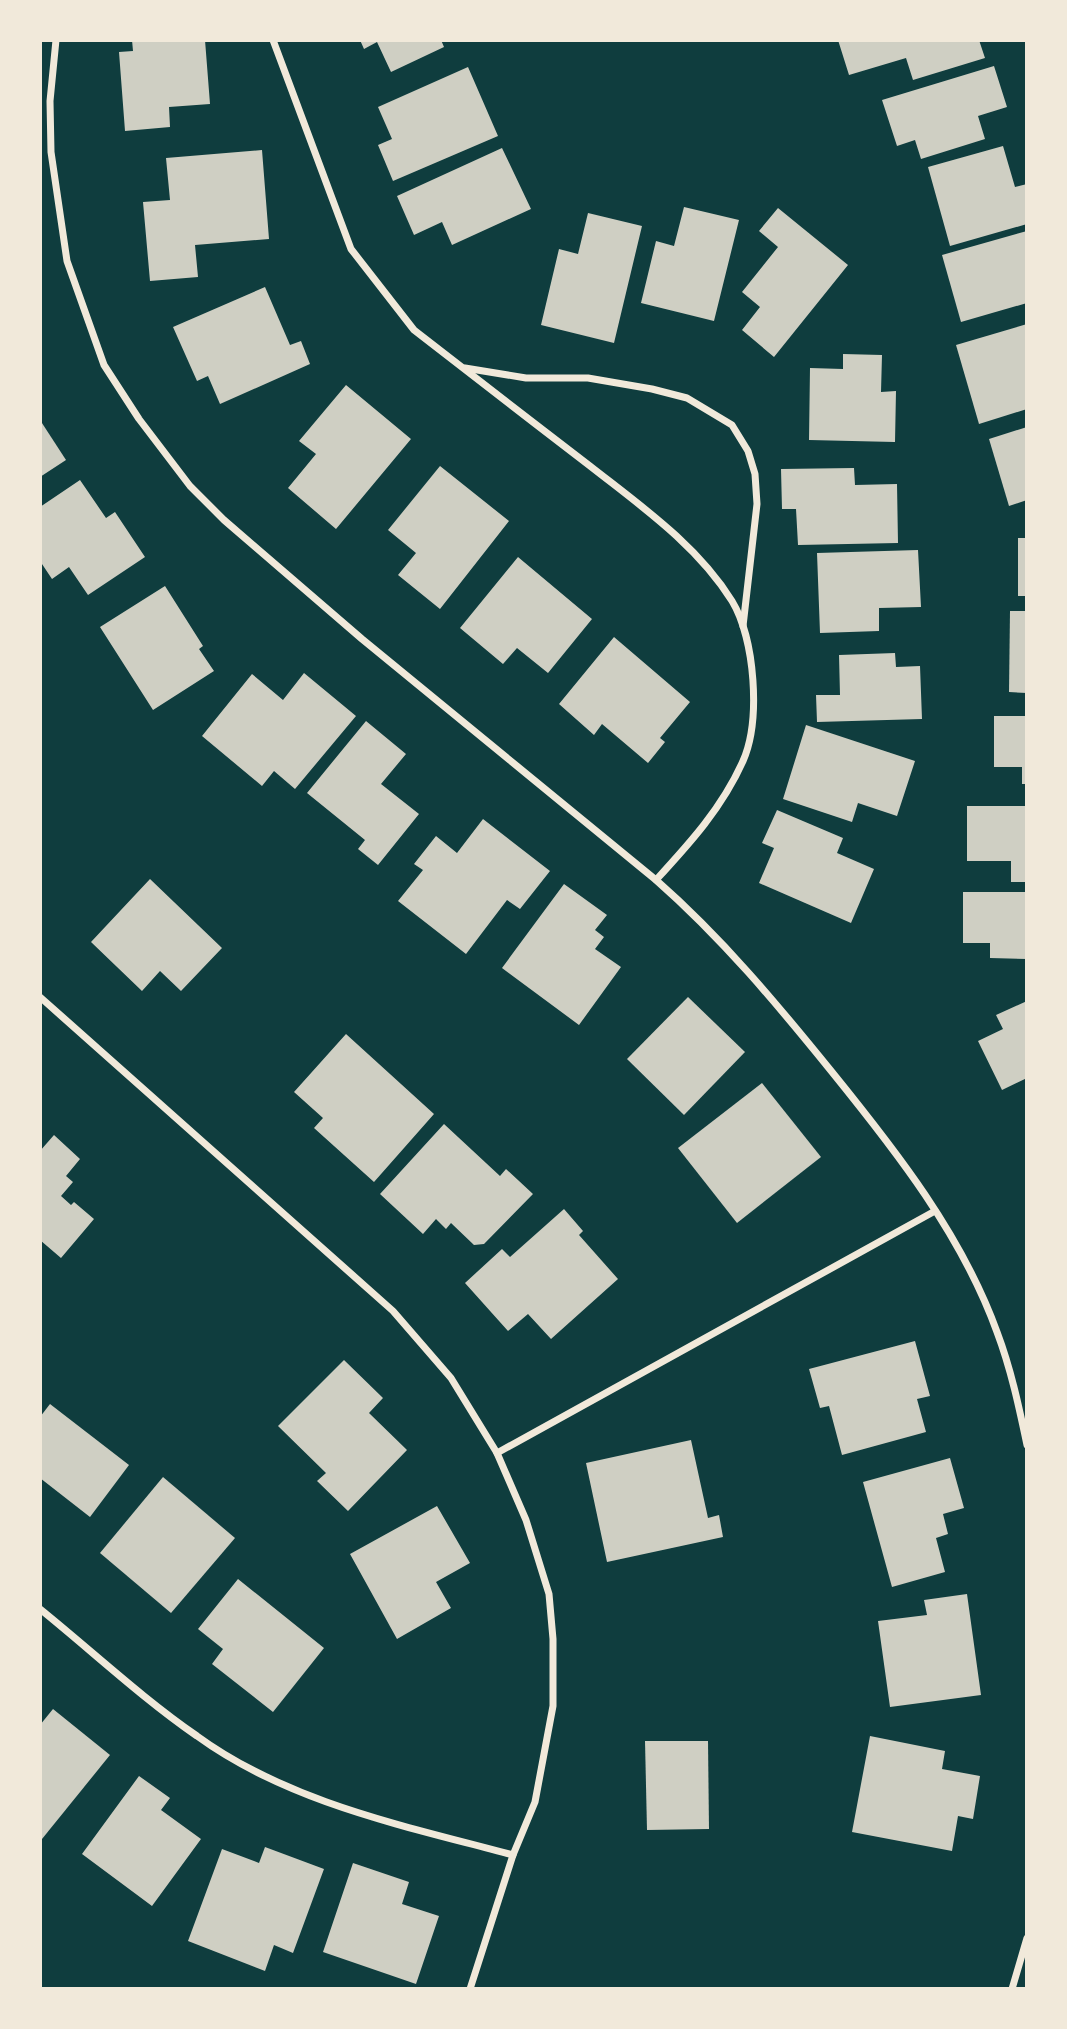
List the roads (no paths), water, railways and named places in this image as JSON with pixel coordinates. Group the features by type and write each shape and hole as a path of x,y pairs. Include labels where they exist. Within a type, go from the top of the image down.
{"street":[{"path":"56,40 50,101 51,152 67,261 104,365 139,419 190,486 224,520 362,639 656,880 703,922 788,1017 892,1149 935,1211 968,1268 997,1331 1016,1394 1027,1445"},
{"path":"273,40 351,249 414,330 673,532 712,574 733,603 743,627 753,692 753,721 744,758 709,821 656,880"},
{"path":"463,368 526,378 587,378 652,389 687,398 732,425 748,452 755,474 757,505 743,627"},
{"path":"40,997 393,1311 451,1378 497,1453 526,1520 549,1594 554,1639 553,1706 535,1802 513,1855 470,1989"},
{"path":"497,1453 935,1211"},
{"path":"40,1609 198,1737 276,1781 357,1813 513,1855"},
{"path":"1012,1989 1027,1938"}]}
